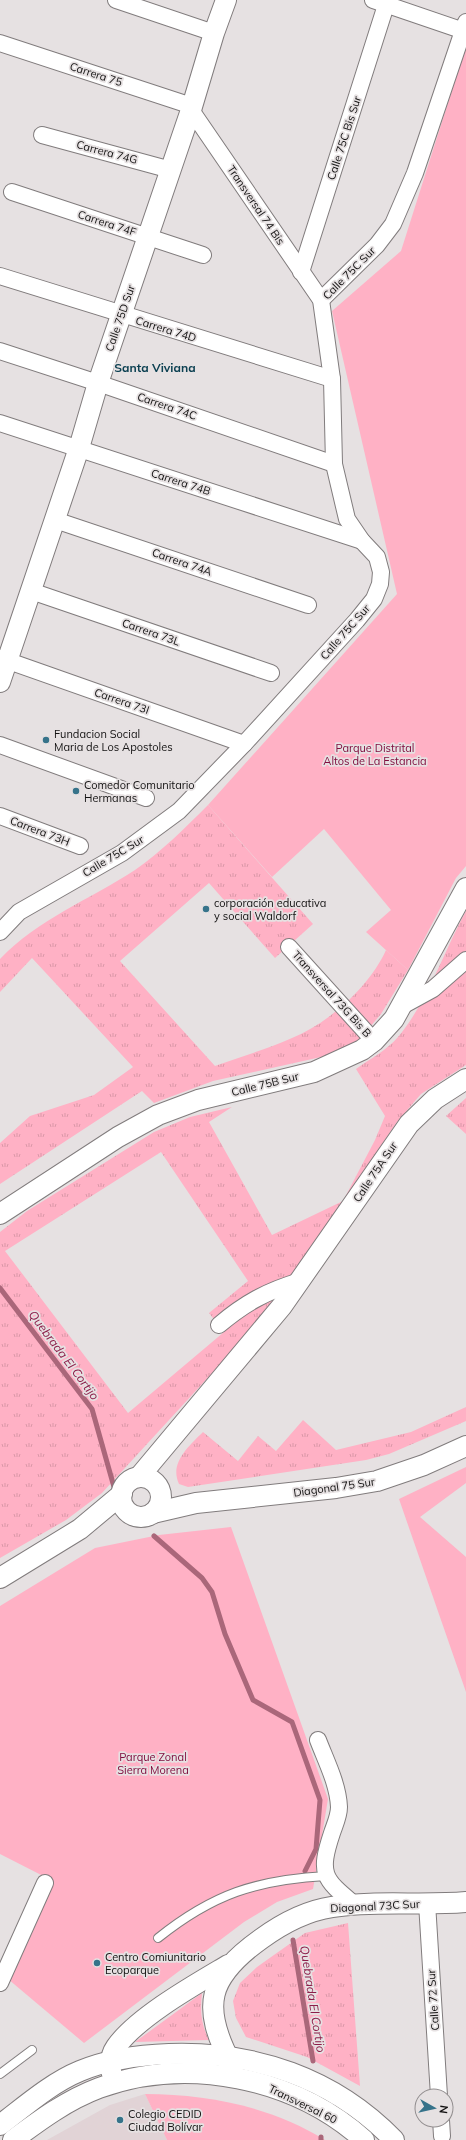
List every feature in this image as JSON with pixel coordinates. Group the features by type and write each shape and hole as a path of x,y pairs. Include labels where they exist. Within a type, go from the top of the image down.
{"street":[{"path":"116,0 214,33"},
{"name":"Calle 75D Sur","path":"0,682 4,660 31,591 55,520 79,448 98,382 149,237 192,108 214,33 226,0"},
{"path":"380,2 465,27"},
{"name":"Calle 75C Bis Sur","path":"301,272 380,2"},
{"name":"Calle 75C Sur","path":"0,932 19,912 122,853 180,811 244,744 357,620 374,599 380,584 381,572 376,557 362,541 347,519 334,464 332,379 321,300 377,245 393,224 415,173 465,27"},
{"name":"Carrera 75","path":"0,43 192,108"},
{"name":"Transversal 74 Bis","path":"192,108 321,300"},
{"name":"Carrera 74G","path":"42,135 171,170"},
{"name":"Carrera 74F","path":"12,192 203,255"},
{"name":"Carrera 74D","path":"0,276 121,315 332,379"},
{"name":"Carrera 74C","path":"0,351 98,382 334,464"},
{"name":"Carrera 74B","path":"0,423 362,541"},
{"name":"Carrera 74A","path":"55,520 308,605"},
{"name":"Carrera 73L","path":"31,591 271,673"},
{"name":"Carrera 73I","path":"4,660 244,744"},
{"path":"0,746 146,798"},
{"name":"Carrera 73H","path":"0,816 80,846"},
{"name":"Calle 75B Sur","path":"0,1214 23,1197 118,1137 158,1115 198,1100 314,1072 347,1058 374,1041 394,1019 402,1006 466,888"},
{"name":"Transversal 73G Bis B","path":"289,947 374,1041"},
{"path":"402,1006 433,990 466,960"},
{"name":"Calle 75A Sur","path":"152,1484 170,1440 282,1306 409,1124 435,1099 466,1079"},
{"path":"219,1325 258,1296 300,1282"},
{"name":"Diagonal 75 Sur","path":"144,1514 196,1503 336,1488 377,1481 424,1466 466,1446"},
{"path":"0,1578 80,1529 122,1494 127,1482 152,1484 160,1502 144,1514 110,1519 80,1529"},
{"name":"Diagonal 75 Sur","path":"152,1484 175,1499 196,1503"},
{"path":"122,1494 124,1507 144,1514"},
{"path":"318,1740 337,1793 339,1808 330,1840 325,1868 326,1876 332,1886 355,1905"},
{"path":"0,1983 45,1883"},
{"name":"Diagonal 73C Sur","path":"238,2077 226,2055 216,2029 213,2013 218,1984 231,1963 270,1932 302,1914 333,1907 466,1902"},
{"name":"Calle 72 Sur","path":"427,1903 439,2088"},
{"path":"112,2084 110,2061 115,2048 135,2027 186,1990 231,1963"},
{"path":"0,2125 53,2086 79,2072 110,2061 160,2054 226,2055"},
{"name":"Transversal 60","path":"226,2055 275,2067 321,2086 362,2110 394,2140"},
{"path":"13,2140 54,2110 75,2098 112,2084 177,2074 238,2077"},
{"name":"Transversal 60","path":"238,2077 276,2089 303,2101 342,2122 364,2140"},
{"path":"442,2128 442,2136"}],"lane":[{"path":"158,1938 179,1922 216,1899 261,1884 291,1878 326,1876"},
{"path":"0,2074 32,2050"}],"shaded area":[{"name":"Colegio CEDID Ciudad Bolívar","path":"145,2094 167,2140 47,2140 110,2105"}],"green space":[{"name":"Parque Distrital Altos de La Estancia","path":"466,46 466,866 456,878 408,970 366,932 391,910 324,829 272,877 208,805 397,594 332,311 401,251"},
{"path":"208,805 313,924 275,958 209,883 120,961 215,1066 283,1042 320,1023 347,1002 359,990 379,964 386,950 408,970 381,1014 359,1040 330,1055 213,1081 154,1103 142,1091 0,1184 0,1143 30,1116 94,1095 133,1067 32,958 0,992 0,959 31,932 47,921 118,881 145,863 173,839"},
{"path":"466,911 466,1065 421,1094 397,1122 271,1309 102,1493 66,1520 0,1558 0,1232 27,1211 154,1132 190,1117 232,1107 209,1122 272,1235 343,1201 375,1140 385,1116 356,1069 389,1046 409,1023 427,992","holes":["161,1152 248,1281 209,1313 224,1332 128,1413 5,1251"]},
{"path":"466,1098 466,1134 446,1116"},
{"path":"466,1407 466,1421 389,1454 366,1460 188,1487 179,1484 177,1469 182,1455 203,1432 238,1461 258,1436 276,1451 303,1420 336,1450 411,1432"},
{"path":"466,1467 466,1483 420,1517 466,1557 466,1692 399,1499"},
{"name":"Parque Zonal Sierra Morena","path":"231,1527 328,1799 313,1889 277,1902 244,1922 84,2043 8,1979 53,1881 0,1854 0,1606 95,1548 159,1535"},
{"path":"348,1923 360,2086 307,2057 246,2037 236,2018 233,2001 240,1983 257,1967 305,1933"},
{"path":"202,1993 202,2017 204,2028 209,2040 135,2042"},
{"path":"145,2094 192,2097 239,2105 283,2119 325,2140 167,2140"}],"waterway":[{"name":"Quebrada El Cortijo","path":"0,1288 92,1409 114,1487"},
{"name":"Quebrada El Cortijo","path":"154,1536 202,1578 212,1592 225,1634 253,1700 292,1722 320,1800 316,1849 305,1871"},
{"name":"Quebrada El Cortijo","path":"293,1940 313,2061"}],"place":[{"name":"Fundacion Social Maria de Los Apostoles","path":"46,740"},
{"name":"Comedor Comunitario Hermanas","path":"76,791"},
{"name":"corporación educativa y social Waldorf","path":"206,909"},
{"name":"Centro Comiunitario Ecoparque","path":"97,1963"},
{"name":"Colegio CEDID Ciudad Bolívar","path":"120,2120"}],"district":[{"name":"Santa Viviana","path":"155,367"}]}
